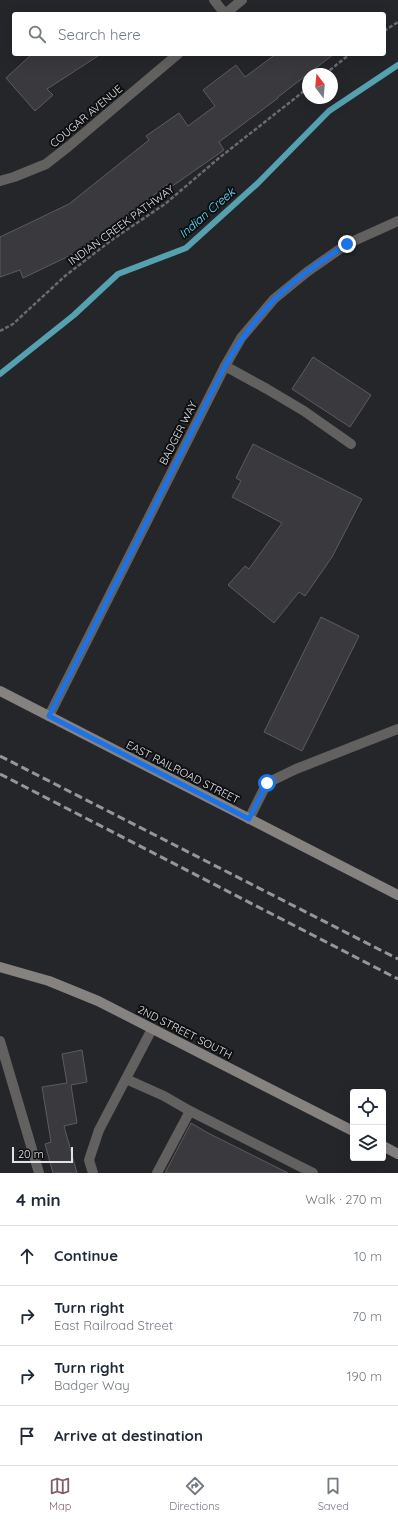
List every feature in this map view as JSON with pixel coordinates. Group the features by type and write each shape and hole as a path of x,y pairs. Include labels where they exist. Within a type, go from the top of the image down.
{"street":[{"path":"214,0 223,12"},
{"path":"227,12 242,0"},
{"name":"COUGAR AVENUE","path":"0,181 46,164 176,56"},
{"name":"BADGER WAY","path":"49,716 225,366 241,338 274,300 307,272 347,244 398,222"},
{"path":"225,366 304,411 351,444"},
{"name":"EAST RAILROAD STREET","path":"0,691 398,895"},
{"path":"249,819 267,783 296,769 398,729"},
{"name":"2ND STREET SOUTH","path":"0,967 49,981 98,1001 350,1129"},
{"path":"93,1173 89,1160 99,1130 152,1029"},
{"path":"0,1041 40,1173"},
{"path":"126,1078 314,1173"},
{"path":"157,1173 190,1111"},
{"path":"386,1148 398,1154"}],"path":[{"path":"386,30 398,22"},
{"path":"332,68 348,56"},
{"name":"INDIAN CREEK PATHWAY","path":"0,331 13,324 65,276 113,239 166,204 219,158 302,93"}],"building":[{"path":"30,56 98,56 47,89 53,95 35,111 6,78"},
{"path":"273,56 331,56 316,68 302,68 302,79 219,142 224,150 171,187 169,183 88,247 23,278 20,270 0,277 0,237 69,204 149,140 146,136 179,113 188,126 215,106 203,90 236,65 245,77"},
{"path":"313,357 371,395 350,427 292,389"},
{"path":"253,444 362,499 332,557 305,596 299,592 274,623 228,585 245,566 249,569 282,523 232,497 241,481 236,478"},
{"path":"321,617 359,636 302,751 264,732"},
{"path":"82,1050 87,1082 71,1085 77,1123 64,1126 77,1173 53,1173 45,1144 51,1142 42,1087 67,1083 62,1054"},
{"path":"191,1123 208,1133 288,1173 165,1173"}],"waterway":[{"name":"Indian Creek","path":"0,374 74,315 118,274 186,248 258,183 329,111 398,65"}],"railway":[{"path":"0,756 398,959"},
{"path":"0,774 398,979"}],"route":[{"path":"267,783 249,819 49,716 225,366 241,338 274,300 307,272 347,244"}]}
